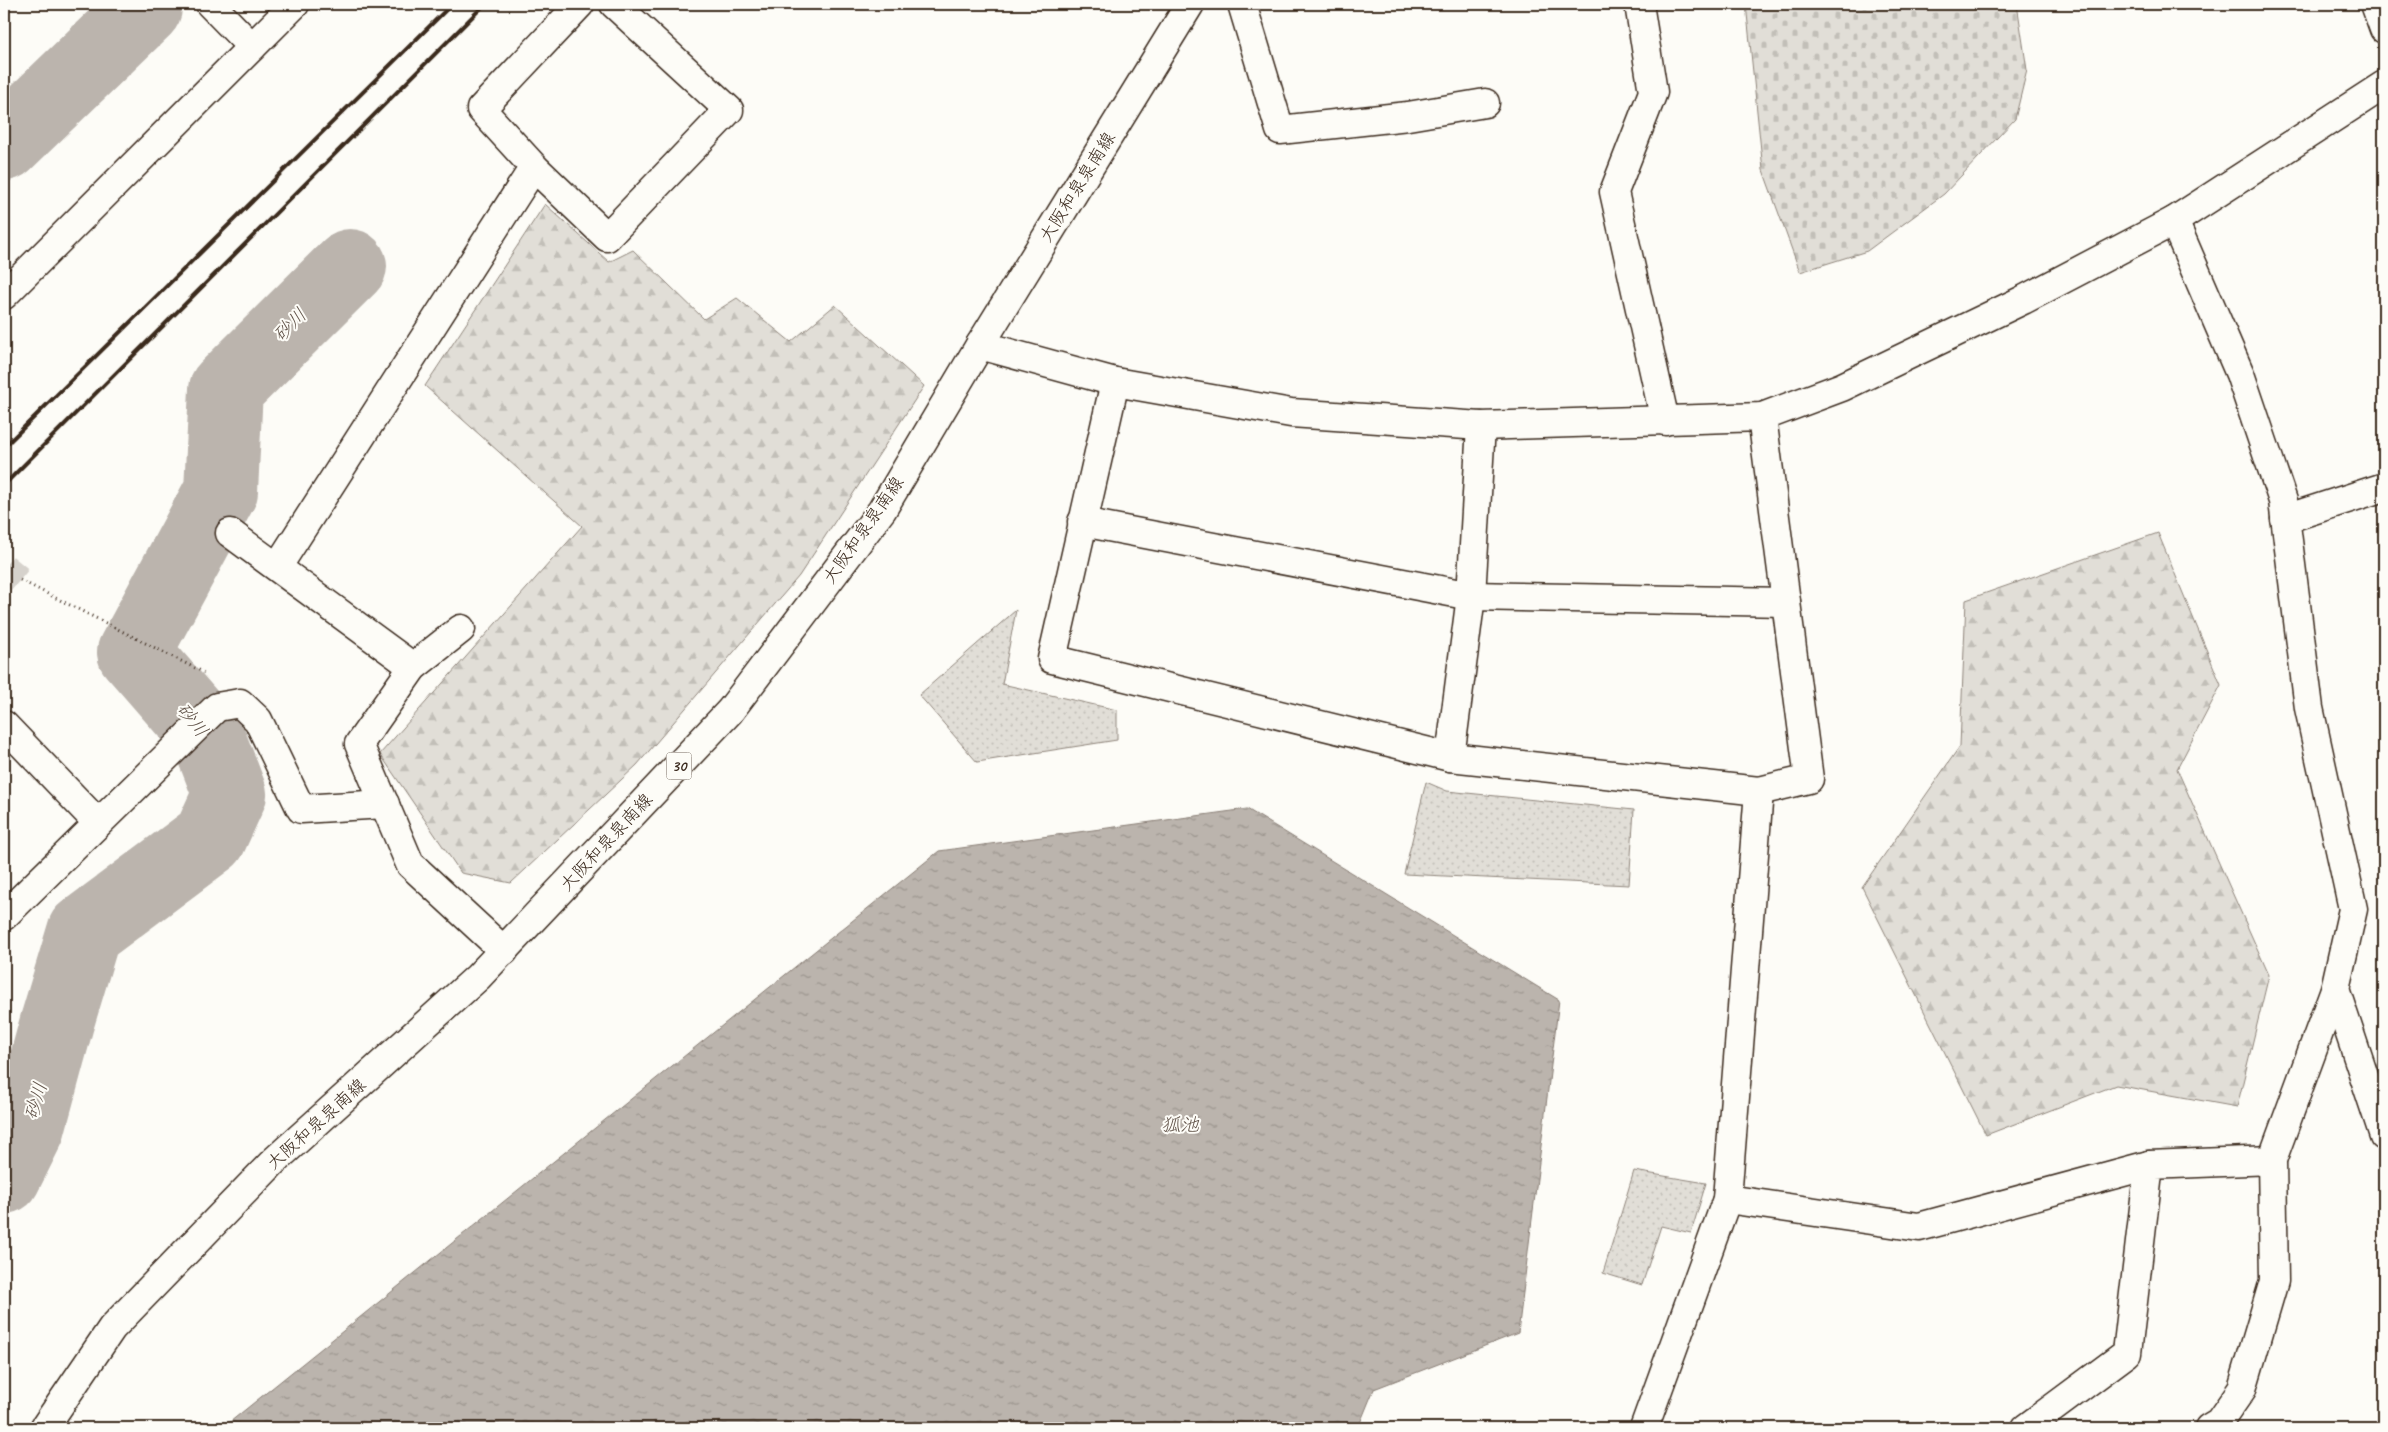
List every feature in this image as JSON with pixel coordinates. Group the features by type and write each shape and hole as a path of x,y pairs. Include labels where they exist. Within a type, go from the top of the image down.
{"street":[{"path":"210,4 252,47"},
{"path":"4,295 295,4"},
{"path":"580,4 481,109 534,167 607,237 729,110 614,4"},
{"name":"大阪和泉泉南線","path":"44,1428 112,1328 273,1162 478,977 730,711 882,510 980,345 1190,4"},
{"path":"1242,4 1280,130 1408,116 1485,103"},
{"path":"1639,4 1653,92 1614,192 1665,421"},
{"path":"2375,4 2384,29"},
{"path":"980,345 1115,382 1291,413 1481,426 1762,417 1842,387 2023,300 2174,221 2384,85"},
{"path":"278,566 534,167"},
{"path":"2174,221 2240,374 2283,501 2309,708 2353,908 2335,989 2272,1160 2274,1282 2242,1389 2219,1422 2209,1428"},
{"path":"1115,382 1052,659 1450,757 1759,791 1809,779 1762,417"},
{"path":"1450,757 1471,596 1481,426"},
{"path":"2285,519 2384,487"},
{"path":"1082,522 1471,596 1786,602"},
{"path":"230,533 278,566 413,667"},
{"path":"461,629 413,667 358,744 410,864 504,950"},
{"path":"4,916 217,707 240,703 258,720 301,809 385,804"},
{"path":"4,725 98,823"},
{"path":"1644,1428 1727,1199 1759,791"},
{"path":"2335,989 2384,1136"},
{"path":"1727,1199 1919,1227 2149,1165 2272,1160"},
{"path":"2026,1428 2127,1353 2149,1165"}],"path":[{"path":"20,580 214,677"}],"green space":[{"path":"1746,4 2017,4 2027,70 2015,119 1944,194 1867,251 1800,272 1763,170"},
{"path":"545,204 609,262 633,250 704,319 737,298 791,342 835,305 924,386 799,576 637,765 511,883 461,873 380,754 582,526 425,386"},
{"path":"2158,533 2221,685 2177,769 2269,975 2237,1107 2116,1085 1986,1135 1862,887 1960,746 1966,600"},
{"path":"1016,610 1002,684 1117,710 1117,740 977,762 919,695"},
{"path":"1426,782 1447,791 1634,810 1629,885 1404,874"},
{"path":"1634,1171 1706,1183 1691,1233 1661,1226 1642,1285 1603,1273"}],"water":[{"name":"狐池","path":"1247,809 1559,1000 1518,1333 1374,1389 1358,1428 226,1428 225,1426 939,851"}],"waterway":[{"name":"砂川","path":"4,144 145,8"},
{"name":"砂川","path":"4,1177 28,1129 84,932 210,838 230,794 208,737 134,652 221,491 226,389 350,266"}],"tunnel":[{"path":"4,567 20,580"}],"railway":[{"path":"4,447 452,4"},
{"path":"4,485 485,4"}]}
